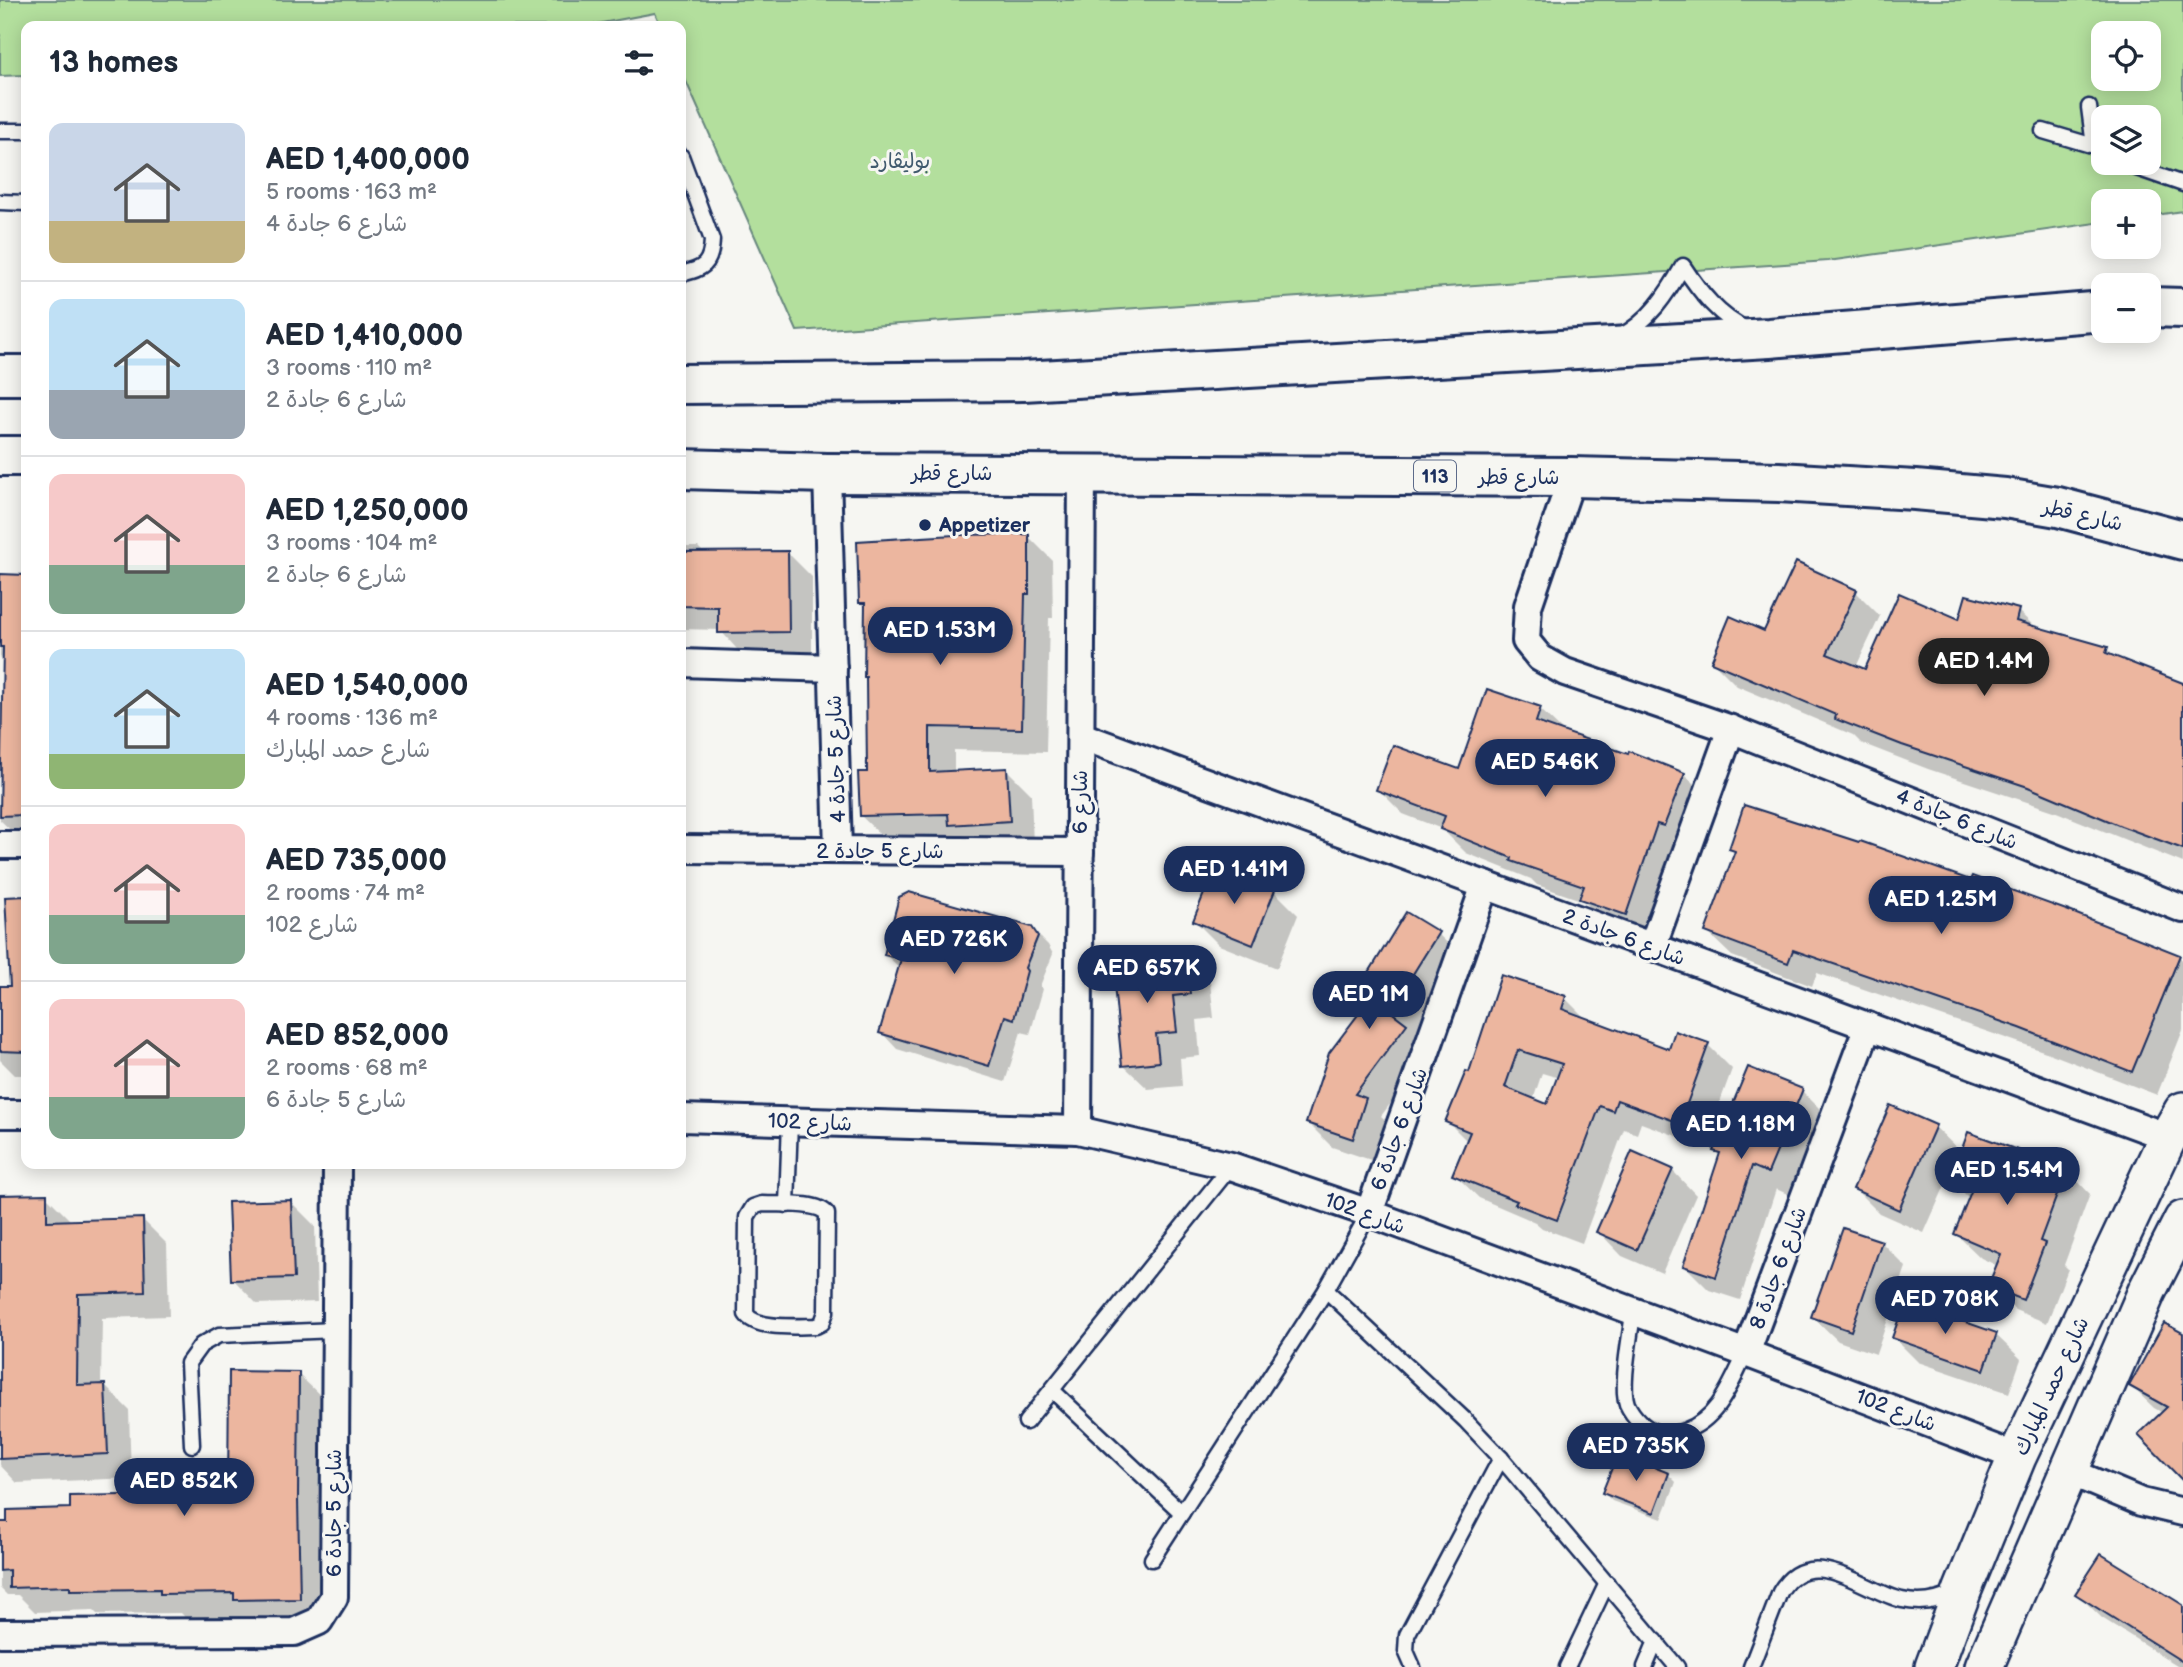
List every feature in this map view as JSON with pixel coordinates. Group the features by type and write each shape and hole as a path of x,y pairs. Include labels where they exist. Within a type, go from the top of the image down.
{"main road":[{"path":"686,384 1023,381 1769,338 2091,312"},
{"path":"0,374 21,375"},
{"name":"شارع قطر","path":"686,469 1572,477 1779,482 2006,498 2058,508 2168,536"},
{"path":"2168,536 2183,555"},
{"name":"شارع حمد المبارك","path":"1934,1667 2017,1457 2176,1124"},
{"path":"1984,1667 2147,1291 2183,1220"}],"street":[{"name":"شارع 5 جادة 4","path":"827,472 838,850"},
{"name":"شارع 6","path":"1078,1130 1082,473"},
{"name":"شارع 6 جادة 4","path":"1572,477 1528,606 1526,640 1541,659 1565,672 1731,729 2183,909"},
{"name":"شارع 5 جادة 4","path":"686,663 833,668"},
{"path":"1652,947 1731,729"},
{"name":"شارع 6 جادة 2","path":"1081,736 1868,1027 2176,1124"},
{"path":"0,845 21,845"},
{"name":"شارع 5 جادة 2","path":"686,849 1080,852"},
{"name":"شارع 6 جادة 6","path":"1369,1213 1485,886"},
{"name":"شارع 6 جادة 8","path":"1746,1353 1868,1027"},
{"path":"0,1114 21,1114"},
{"name":"شارع 102","path":"686,1118 1078,1130 1231,1166 1369,1213 2017,1457"},
{"name":"شارع 5 جادة 6","path":"0,1633 294,1632 319,1621 334,1597 337,1169"},
{"path":"2068,1471 2141,1502 2183,1512"}],"lane":[{"path":"2089,107 2091,115"},
{"path":"0,131 21,131"},
{"path":"2043,131 2091,146"},
{"path":"686,170 712,240 712,255 701,269 686,273"},
{"path":"2157,175 2183,184"},
{"path":"0,202 21,203"},
{"path":"1600,348 1626,334 1649,315 1668,292 1683,266 1699,291 1719,311 1742,327 1769,338"},
{"path":"788,1205 790,1121"},
{"path":"1026,1422 1231,1166"},
{"path":"757,1205 788,1205 820,1207 827,1214 826,1312 822,1323 816,1326 761,1325 749,1320 746,1314 747,1217 757,1205"},
{"path":"1152,1559 1326,1290 1369,1213"},
{"path":"1326,1290 1465,1420 1501,1458 1677,1667"},
{"path":"1633,1312 1625,1377 1626,1402 1637,1419 1651,1431 1668,1436 1692,1428 1711,1414 1724,1398 1746,1353"},
{"path":"192,1445 188,1363 201,1345 219,1335 336,1330"},
{"path":"1052,1390 1182,1513"},
{"path":"1413,1667 1407,1659 1407,1635 1501,1458"},
{"path":"1751,1667 1780,1592 1799,1572 1807,1569 1823,1569 1905,1601 1935,1600 1963,1589"},
{"path":"1567,1667 1606,1583"},
{"path":"1645,1667 1656,1641"}],"green space":[{"name":"بوليڤارد","path":"0,0 2183,0 2183,211 2161,214 2161,189 2091,189 2091,224 1828,261 797,331 686,81 686,21 659,21 655,13 613,21 21,21 21,75 0,76"}],"building":[{"path":"1029,534 1029,594 1025,594 1022,729 930,727 930,772 1007,768 1010,821 949,825 948,814 860,816 858,772 867,772 866,677 865,603 859,603 857,541"},
{"path":"788,551 789,632 718,633 718,607 686,606 686,552"},
{"path":"1796,562 1857,590 1827,654 1865,669 1899,593 1959,619 1966,595 2019,609 2016,621 2108,647 2106,653 2183,683 2183,849 2028,787 1902,745 1835,719 1836,715 1711,662 1730,616 1764,631"},
{"path":"0,574 21,575 21,815 0,816 3,647 0,647"},
{"path":"1487,689 1541,707 1536,722 1628,754 1629,751 1685,773 1664,826 1657,824 1626,915 1579,899 1584,886 1511,861 1512,858 1440,829 1445,816 1376,790 1393,745 1459,769"},
{"path":"1744,805 1860,841 1970,880 1972,876 2180,955 2132,1072 2020,1028 1793,950 1788,963 1705,932 1735,851 1729,849"},
{"path":"1215,866 1275,890 1253,945 1193,921"},
{"path":"909,892 1032,927 1038,936 1025,968 1027,971 1014,1019 1005,1016 989,1066 879,1033 901,959 884,955 899,897"},
{"path":"21,896 21,1052 0,1051 0,986 10,986 5,897"},
{"path":"1406,912 1439,932 1390,1011 1407,1024 1355,1094 1366,1098 1353,1139 1306,1123 1329,1053 1382,983 1368,974"},
{"path":"1186,956 1190,994 1173,996 1177,1032 1156,1034 1159,1062 1122,1066 1112,964"},
{"path":"1501,975 1566,996 1562,1009 1669,1049 1675,1031 1709,1043 1680,1123 1617,1100 1613,1111 1600,1106 1557,1220 1452,1175 1470,1132 1445,1122 1466,1071 1469,1072","holes":["1518,1050 1562,1064 1547,1104 1505,1087"]},
{"path":"1748,1067 1803,1089 1768,1173 1752,1166 1716,1277 1683,1266 1720,1153 1713,1151"},
{"path":"1890,1105 1936,1125 1899,1210 1853,1189"},
{"path":"1968,1132 2067,1168 2040,1241 2045,1243 2023,1300 1988,1286 2001,1254 1954,1234 1972,1189 1950,1182"},
{"path":"1632,1151 1673,1169 1637,1250 1596,1232"},
{"path":"47,1194 47,1221 143,1218 145,1292 78,1294 77,1385 105,1384 108,1454 0,1459 0,1195"},
{"path":"291,1200 294,1278 231,1280 228,1202"},
{"path":"1843,1228 1882,1241 1851,1331 1811,1317"},
{"path":"1905,1301 1997,1333 1984,1370 1892,1338"},
{"path":"2164,1323 2183,1333 2183,1481 2138,1435 2167,1407 2129,1386"},
{"path":"229,1371 299,1372 300,1599 234,1600 234,1593 160,1594 160,1589 70,1590 70,1586 9,1588 9,1570 0,1571 0,1522 7,1522 7,1510 70,1508 70,1496 228,1493"},
{"path":"1618,1453 1669,1473 1654,1513 1602,1493"},
{"path":"2101,1554 2183,1605 2183,1662 2075,1594"}],"place":[{"name":"Appetizer","path":"925,525"}]}
